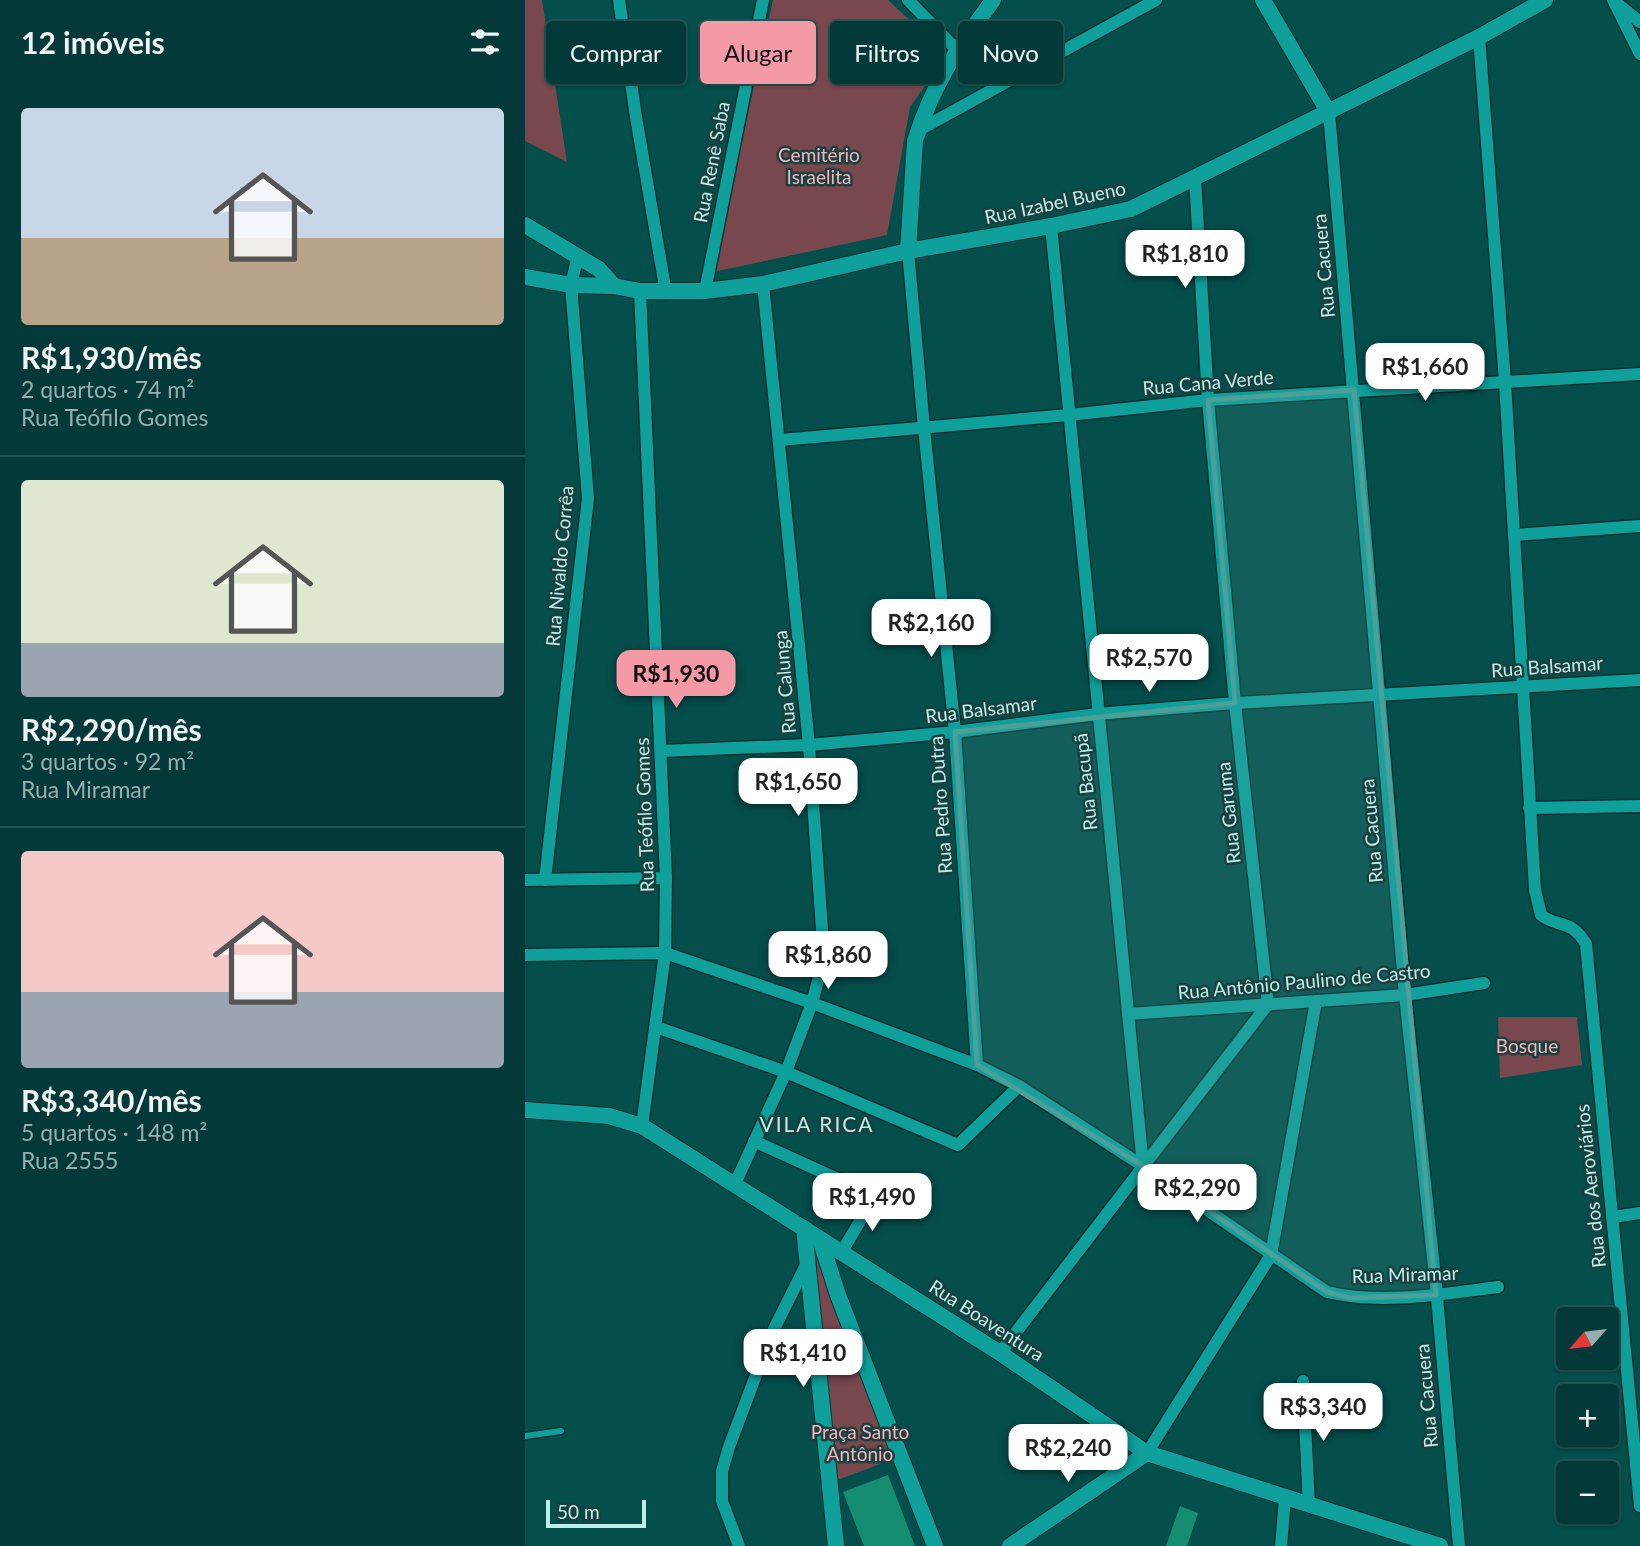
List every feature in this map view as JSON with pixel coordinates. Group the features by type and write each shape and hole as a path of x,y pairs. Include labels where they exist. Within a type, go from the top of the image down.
{"street":[{"path":"619,0 666,293"},
{"name":"Rua Renê Saba","path":"705,291 763,0"},
{"path":"908,0 957,50"},
{"path":"908,251 915,141 933,91 957,50 993,0"},
{"path":"919,130 1156,0"},
{"path":"1263,0 1329,113"},
{"name":"Rua Izabel Bueno","path":"525,277 571,285 614,286 640,291 705,291 763,284 908,251 1131,209 1329,113 1479,37 1545,0"},
{"path":"1613,0 1640,23"},
{"path":"1613,0 1640,54"},
{"path":"1479,37 1515,535 1529,808 1640,806"},
{"name":"Rua Cacuera","path":"1329,113 1405,995 1459,1546"},
{"name":"Rua Garuma","path":"1195,178 1208,400 1235,704 1268,1004"},
{"path":"525,225 599,269 614,286"},
{"name":"Rua Bacupã","path":"1051,226 1143,1166"},
{"name":"Rua Pedro Dutra","path":"908,251 923,428 955,732 977,1065"},
{"name":"Rua Nivaldo Corrêa","path":"545,880 588,498 571,285 578,255"},
{"name":"Rua Calunga","path":"734,1186 786,1072 812,1003 824,958 810,745 763,284"},
{"name":"Rua Teófilo Gomes","path":"640,291 666,878 665,953 642,1126"},
{"name":"Rua Cana Verde","path":"780,440 1208,400 1640,374"},
{"path":"1515,535 1640,526"},
{"name":"Rua Balsamar","path":"661,751 810,745 955,732 1097,714 1640,680"},
{"name":"Rua dos Aeroviários","path":"1529,808 1535,890 1541,915 1548,920 1569,925 1579,932 1586,943 1640,1506"},
{"path":"525,880 666,878"},
{"path":"525,956 665,953"},
{"name":"Rua Miramar","path":"665,953 812,1003 977,1065 1019,1086 1143,1166 1327,1292 1350,1298 1436,1295 1498,1287"},
{"name":"Rua Antônio Paulino de Castro","path":"1128,1014 1405,995 1484,983"},
{"path":"1010,1546 1147,1453 1271,1255 1316,1001"},
{"path":"1000,1353 1268,1004"},
{"path":"656,1027 786,1072 958,1145 1019,1086"},
{"name":"Rua Boaventura","path":"525,1110 609,1116 642,1126 1000,1353 1147,1453 1440,1546"},
{"path":"754,1141 875,1196 905,1205"},
{"path":"841,1252 875,1196"},
{"path":"1613,1217 1640,1213"},
{"path":"804,1228 836,1546"},
{"path":"739,1546 722,1501 722,1471 771,1335 821,1239"},
{"path":"821,1239 838,1295 935,1546"},
{"path":"1303,1381 1309,1506"},
{"path":"1281,1546 1285,1498"}],"lane":[{"path":"525,1436 561,1431"}],"highlighted area":[{"path":"1354,390 1436,1295 1350,1298 1327,1292 1143,1166 977,1065 955,732 1235,703 1208,400"}],"green space":[{"path":"525,0 542,0 546,26 546,84 555,84 567,162 525,141"},
{"name":"Cemitério Israelita","path":"773,0 888,0 911,21 830,21 830,84 926,84 910,107 887,235 713,272 754,84 816,84 816,21 768,21"},
{"name":"Bosque","path":"1498,1017 1577,1017 1582,1065 1500,1078"},
{"name":"Praça Santo Antônio","path":"815,1249 896,1458 835,1481"}],"building":[{"path":"888,1475 915,1546 864,1546 843,1492"},
{"path":"1180,1506 1198,1513 1187,1546 1166,1546"}],"district":[{"name":"VILA RICA","path":"817,1123"}]}
